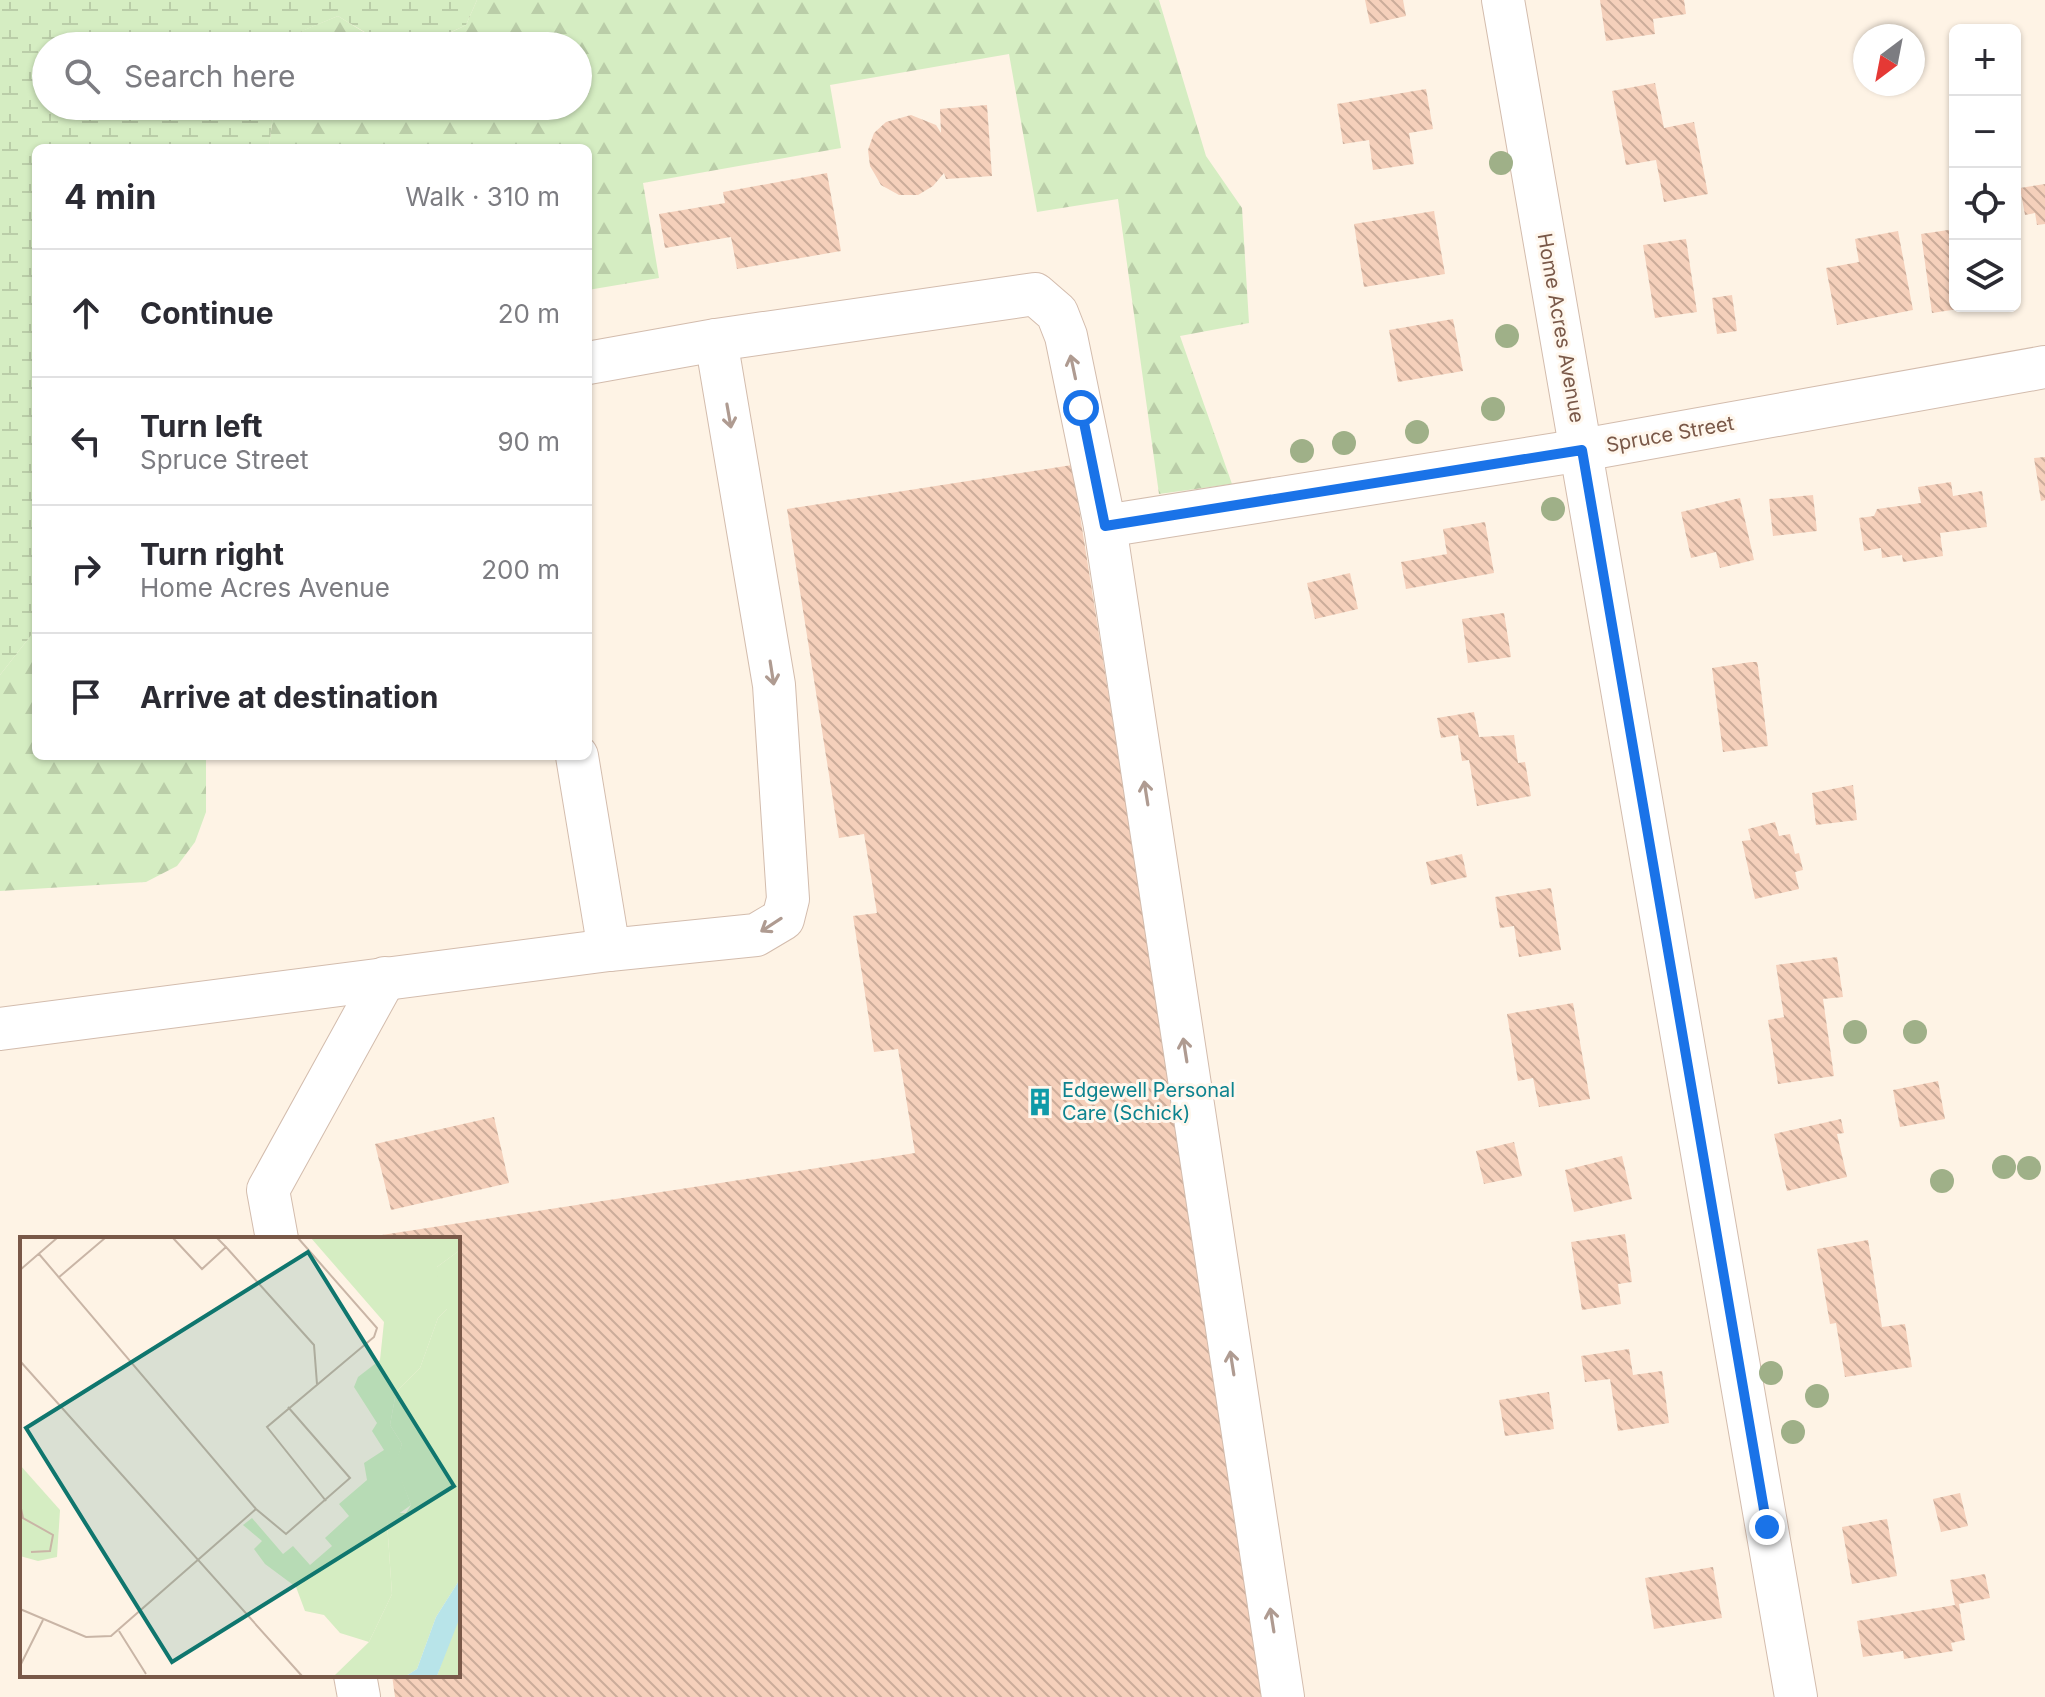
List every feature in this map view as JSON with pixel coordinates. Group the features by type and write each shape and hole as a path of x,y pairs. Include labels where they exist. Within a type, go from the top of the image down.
{"street":[{"name":"Home Acres Avenue","path":"1503,0 1796,1697"},
{"path":"592,362 716,340 1035,294 1057,313 1066,336 1105,526 1283,1697"},
{"path":"0,1029 609,950 756,935 783,919 788,899 774,685 716,340"},
{"name":"Spruce Street","path":"1105,526 1582,450 2045,367"},
{"path":"578,760 609,950"},
{"path":"277,1237 268,1190 385,978"},
{"path":"355,1677 359,1697"}],"green space":[{"path":"0,0 477,0 466,25 450,32 364,32 338,16 300,32 32,32 32,120 272,120 269,144 32,144 32,634 0,675"},
{"path":"477,0 1159,0 1206,156 1242,208 1249,323 1180,336 1232,484 1159,494 1118,199 1037,212 1009,54 830,85 841,148 643,183 659,278 592,289 592,144 269,144 272,120 592,120 592,32 452,32 466,25"},
{"path":"338,16 364,32 299,32"},
{"path":"32,634 32,760 206,760 206,812 195,842 177,866 146,882 0,891 0,675"}],"building":[{"path":"1365,0 1403,0 1406,16 1370,24"},
{"path":"1600,0 1684,0 1686,14 1653,19 1655,34 1606,41"},
{"path":"1655,83 1664,128 1694,122 1708,194 1664,202 1656,160 1626,165 1612,91"},
{"path":"1426,89 1433,129 1409,133 1414,164 1373,170 1369,140 1343,144 1337,104"},
{"path":"987,105 992,176 946,179 944,173 933,186 918,195 899,195 881,185 870,166 868,150 874,133 886,122 911,115 936,125 941,133 940,109"},
{"path":"827,173 841,251 737,269 731,237 665,248 659,214 725,203 723,192"},
{"path":"2045,184 2045,224 2037,225 2035,213 2025,215 2021,188"},
{"path":"1434,211 1445,274 1364,287 1354,224"},
{"path":"1949,230 1949,310 1932,313 1921,234"},
{"path":"1898,231 1913,310 1837,325 1826,268 1859,262 1855,239"},
{"path":"1686,239 1697,312 1655,318 1643,245"},
{"path":"1732,295 1737,331 1717,334 1712,298"},
{"path":"1453,319 1463,371 1398,382 1389,330"},
{"path":"2045,457 2045,500 2041,501 2034,458"},
{"name":"Edgewell Personal Care (Schick)","path":"1072,465 1268,1697 395,1697 392,1677 460,1677 460,1237 369,1237 915,1153 898,1049 874,1052 853,916 877,913 864,834 839,838 787,509"},
{"path":"1951,482 1953,496 1982,491 1987,527 1940,533 1943,556 1903,562 1902,555 1882,558 1881,548 1864,551 1859,518 1874,516 1877,509 1921,503 1918,487"},
{"path":"1813,495 1817,531 1773,536 1769,499"},
{"path":"1740,498 1754,560 1720,568 1716,552 1691,558 1681,512"},
{"path":"1485,522 1494,573 1406,589 1401,562 1447,554 1443,529"},
{"path":"1350,573 1358,609 1315,619 1307,583"},
{"path":"1504,613 1511,657 1468,663 1462,619"},
{"path":"1757,662 1768,746 1723,752 1712,668"},
{"path":"1474,712 1479,737 1514,735 1518,763 1525,762 1531,796 1477,806 1469,760 1462,761 1458,735 1441,738 1437,718"},
{"path":"1853,785 1857,820 1816,825 1812,793"},
{"path":"1775,822 1779,836 1790,834 1795,854 1799,853 1803,870 1795,872 1799,889 1755,899 1742,841 1751,840 1748,829"},
{"path":"1462,854 1467,877 1431,885 1426,862"},
{"path":"1551,888 1561,950 1519,957 1514,926 1500,928 1495,897"},
{"path":"1837,957 1843,997 1823,999 1834,1076 1778,1084 1768,1020 1784,1017 1776,965"},
{"path":"1573,1003 1590,1099 1539,1107 1533,1078 1518,1081 1507,1014"},
{"path":"1938,1081 1945,1119 1900,1127 1893,1090"},
{"path":"494,1117 509,1183 391,1210 375,1144"},
{"path":"1841,1119 1844,1133 1837,1134 1847,1177 1787,1191 1774,1134"},
{"path":"1514,1142 1522,1176 1484,1184 1476,1151"},
{"path":"1622,1156 1632,1199 1574,1212 1565,1170"},
{"path":"1625,1234 1632,1282 1618,1284 1621,1304 1582,1310 1571,1242"},
{"path":"1868,1240 1882,1327 1905,1324 1912,1367 1845,1377 1836,1323 1830,1324 1817,1249"},
{"path":"1629,1349 1633,1375 1662,1371 1669,1423 1618,1431 1610,1379 1585,1382 1581,1356"},
{"path":"1549,1392 1554,1429 1505,1436 1499,1400"},
{"path":"1960,1493 1968,1526 1941,1532 1933,1499"},
{"path":"1887,1519 1897,1576 1852,1584 1842,1527"},
{"path":"1713,1567 1722,1618 1654,1629 1645,1578"},
{"path":"1985,1574 1990,1598 1959,1604 1965,1640 1951,1643 1953,1651 1904,1659 1903,1651 1863,1657 1857,1621 1955,1605 1950,1580"}],"place":[{"name":"Edgewell Personal Care (Schick)","path":"1040,1102"}],"route":[{"path":"1081,408 1105,526 1582,450 1767,1527"}]}
